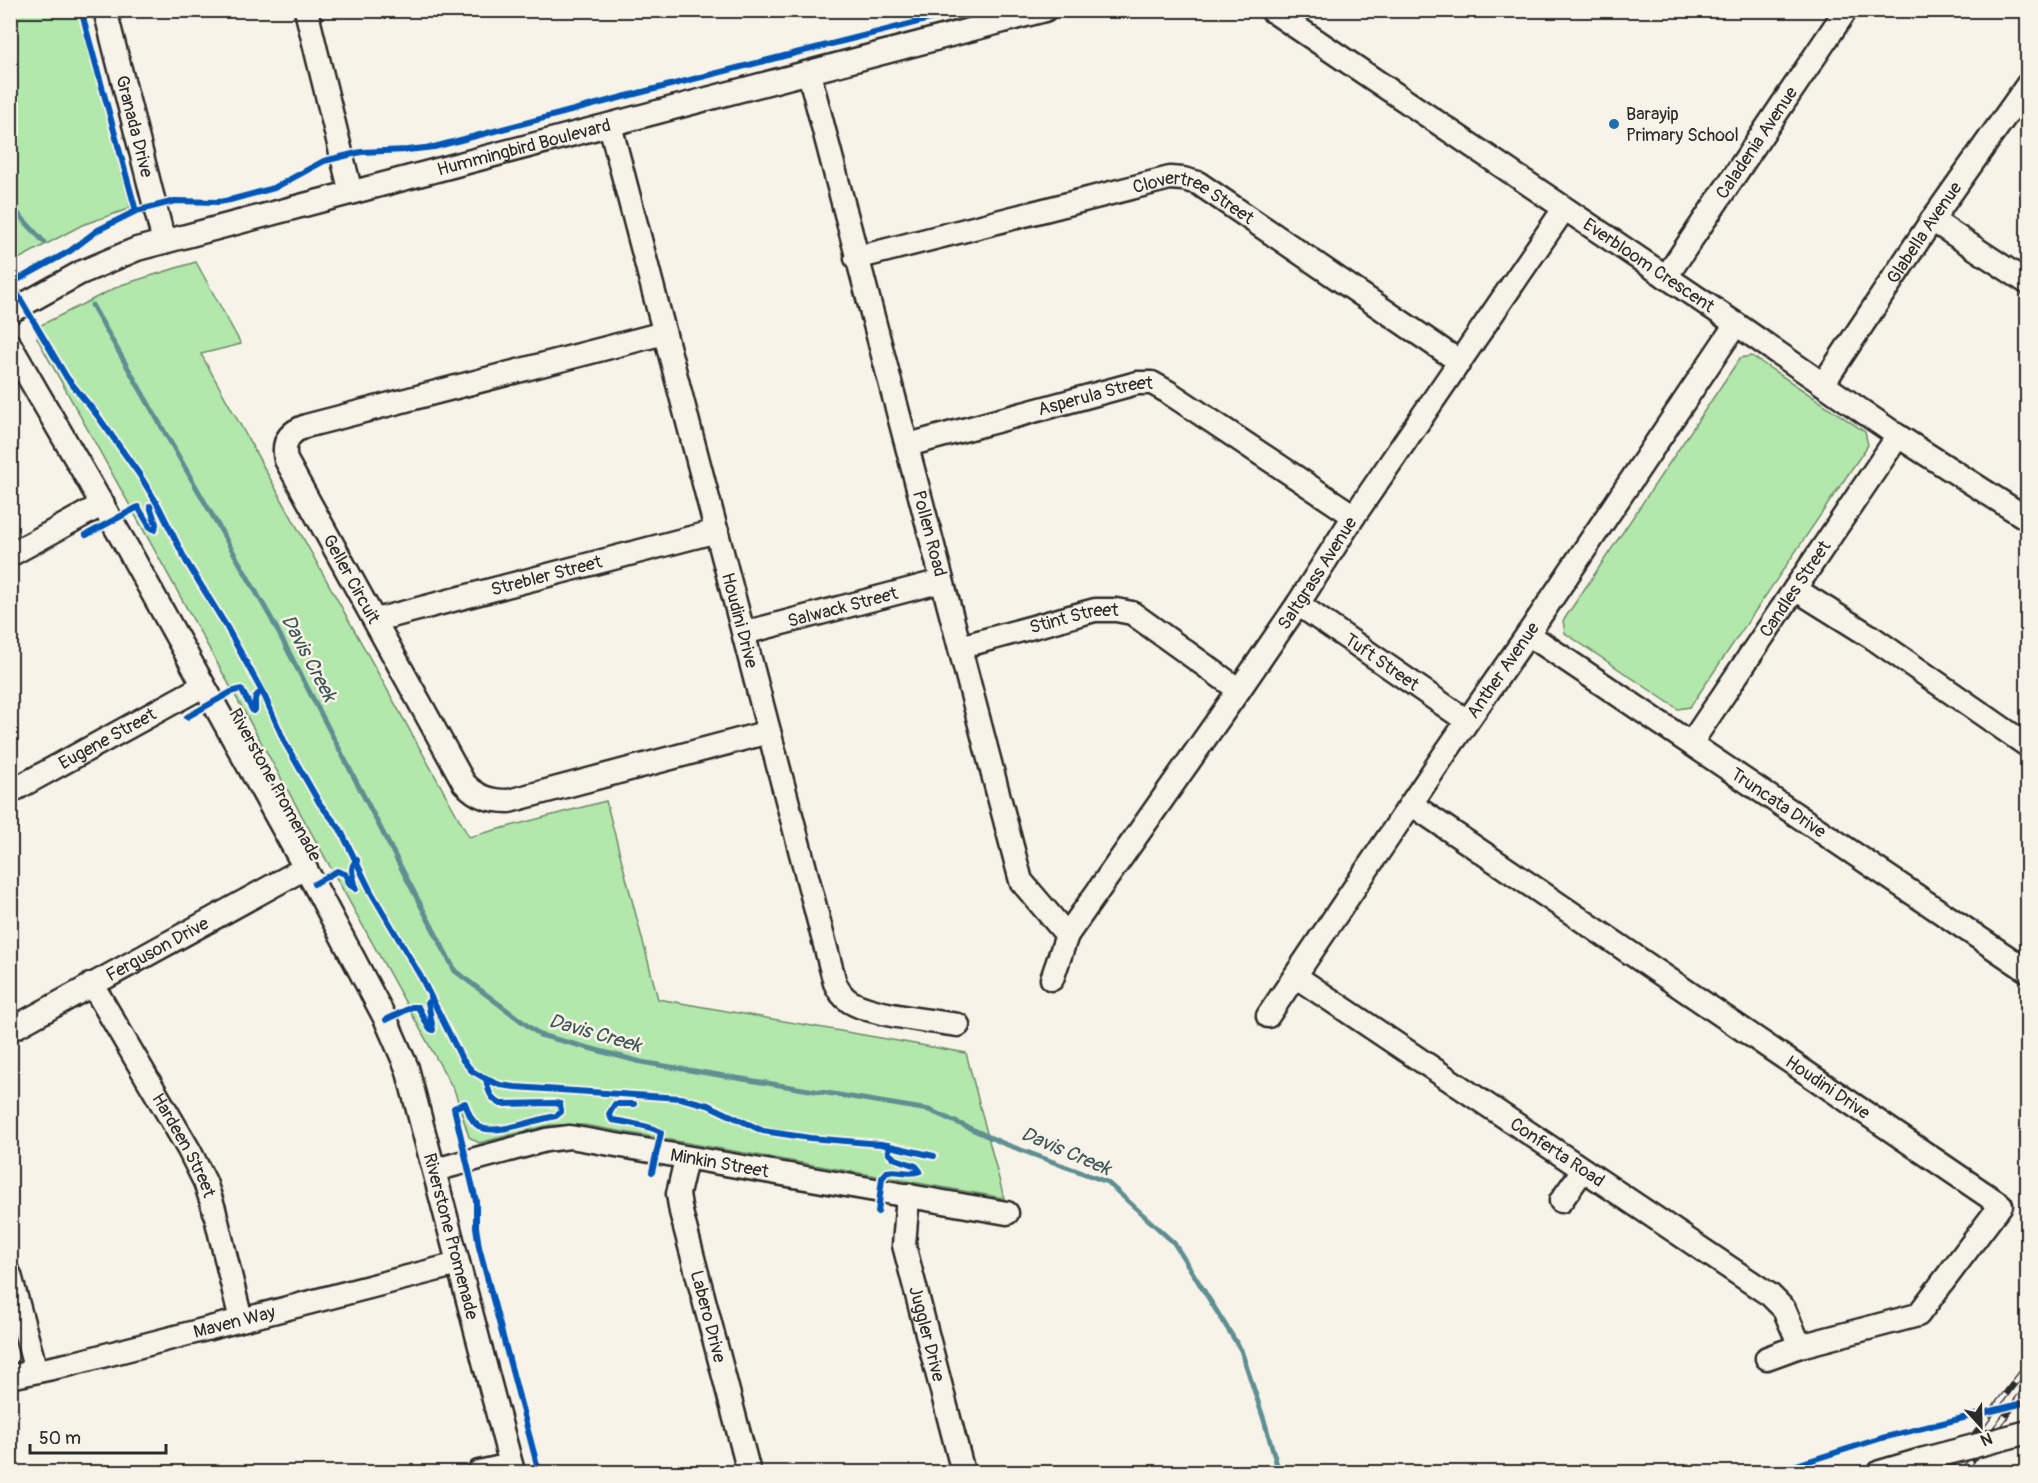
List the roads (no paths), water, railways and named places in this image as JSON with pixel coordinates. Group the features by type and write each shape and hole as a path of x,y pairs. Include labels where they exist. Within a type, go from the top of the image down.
{"street":[{"name":"Granada Drive","path":"105,10 164,242"},
{"path":"306,10 351,193"},
{"name":"Hummingbird Boulevard","path":"10,312 100,263 137,249 1045,10"},
{"name":"Everbloom Crescent","path":"1271,10 1666,276 1898,436 2028,519"},
{"name":"Caladenia Avenue","path":"1666,276 1846,10"},
{"name":"Pollen Road","path":"809,73 1021,881 1067,935"},
{"name":"Glabella Avenue","path":"1823,384 1932,220 2028,84"},
{"name":"Houdini Drive","path":"610,125 835,983 839,992 848,1000 868,1010 958,1025"},
{"name":"Clovertree Street","path":"856,258 1170,177 1183,178 1198,183 1460,362"},
{"name":"Saltgrass Avenue","path":"1067,935 1298,604 1354,516 1564,209"},
{"path":"1932,220 2028,283"},
{"name":"Anther Avenue","path":"1268,1016 1736,324"},
{"name":"Geller Circuit","path":"664,333 317,423 294,431 286,441 288,465 464,783 478,794 495,801 509,801 769,732"},
{"name":"Riverstone Promenade","path":"10,345 103,504 305,868 386,1020 402,1056 435,1170 512,1469"},
{"name":"Asperula Street","path":"908,445 1137,383 1152,383 1354,516"},
{"name":"Candles Street","path":"1691,743 1898,436"},
{"path":"10,555 103,504"},
{"name":"Strebler Street","path":"376,621 717,531"},
{"name":"Salwack Street","path":"744,633 942,581"},
{"path":"1795,589 1870,636 2028,746"},
{"name":"Tuft Street","path":"1298,604 1467,721"},
{"name":"Stint Street","path":"960,647 1095,610 1116,610 1132,613 1239,690"},
{"name":"Truncata Drive","path":"1528,634 2028,970"},
{"name":"Eugene Street","path":"10,792 204,686"},
{"name":"Houdini Drive","path":"1411,804 2001,1205 1918,1315 1800,1346 1767,1359"},
{"name":"Ferguson Drive","path":"10,1029 305,868"},
{"path":"1052,979 1067,935"},
{"name":"Conferta Road","path":"1295,976 1770,1295 1784,1310 1800,1346"},
{"name":"Hardeen Street","path":"92,984 189,1150 205,1182 214,1209 241,1320"},
{"name":"Minkin Street","path":"435,1170 546,1140 570,1137 686,1159 1008,1213"},
{"name":"Labero Drive","path":"686,1159 678,1194 681,1212 749,1473"},
{"path":"1561,1201 1583,1170"},
{"name":"Juggler Drive","path":"908,1196 904,1245 963,1473"},
{"name":"Maven Way","path":"10,1377 93,1359 458,1264"},
{"path":"10,1275 36,1371"},
{"path":"1880,1473 2028,1432"},
{"path":"480,1473 512,1469"}],"waterway":[{"name":"Davis Creek","path":"10,205 44,242"},
{"name":"Davis Creek","path":"92,305 271,618 455,971 540,1035 641,1062 929,1110 1005,1144 1107,1182 1174,1243 1241,1350 1279,1472"}],"railway":[{"path":"1946,1472 2028,1365"},
{"path":"1963,1472 2028,1386"}],"place":[{"name":"Barayip Primary School","path":"1614,124"}]}
